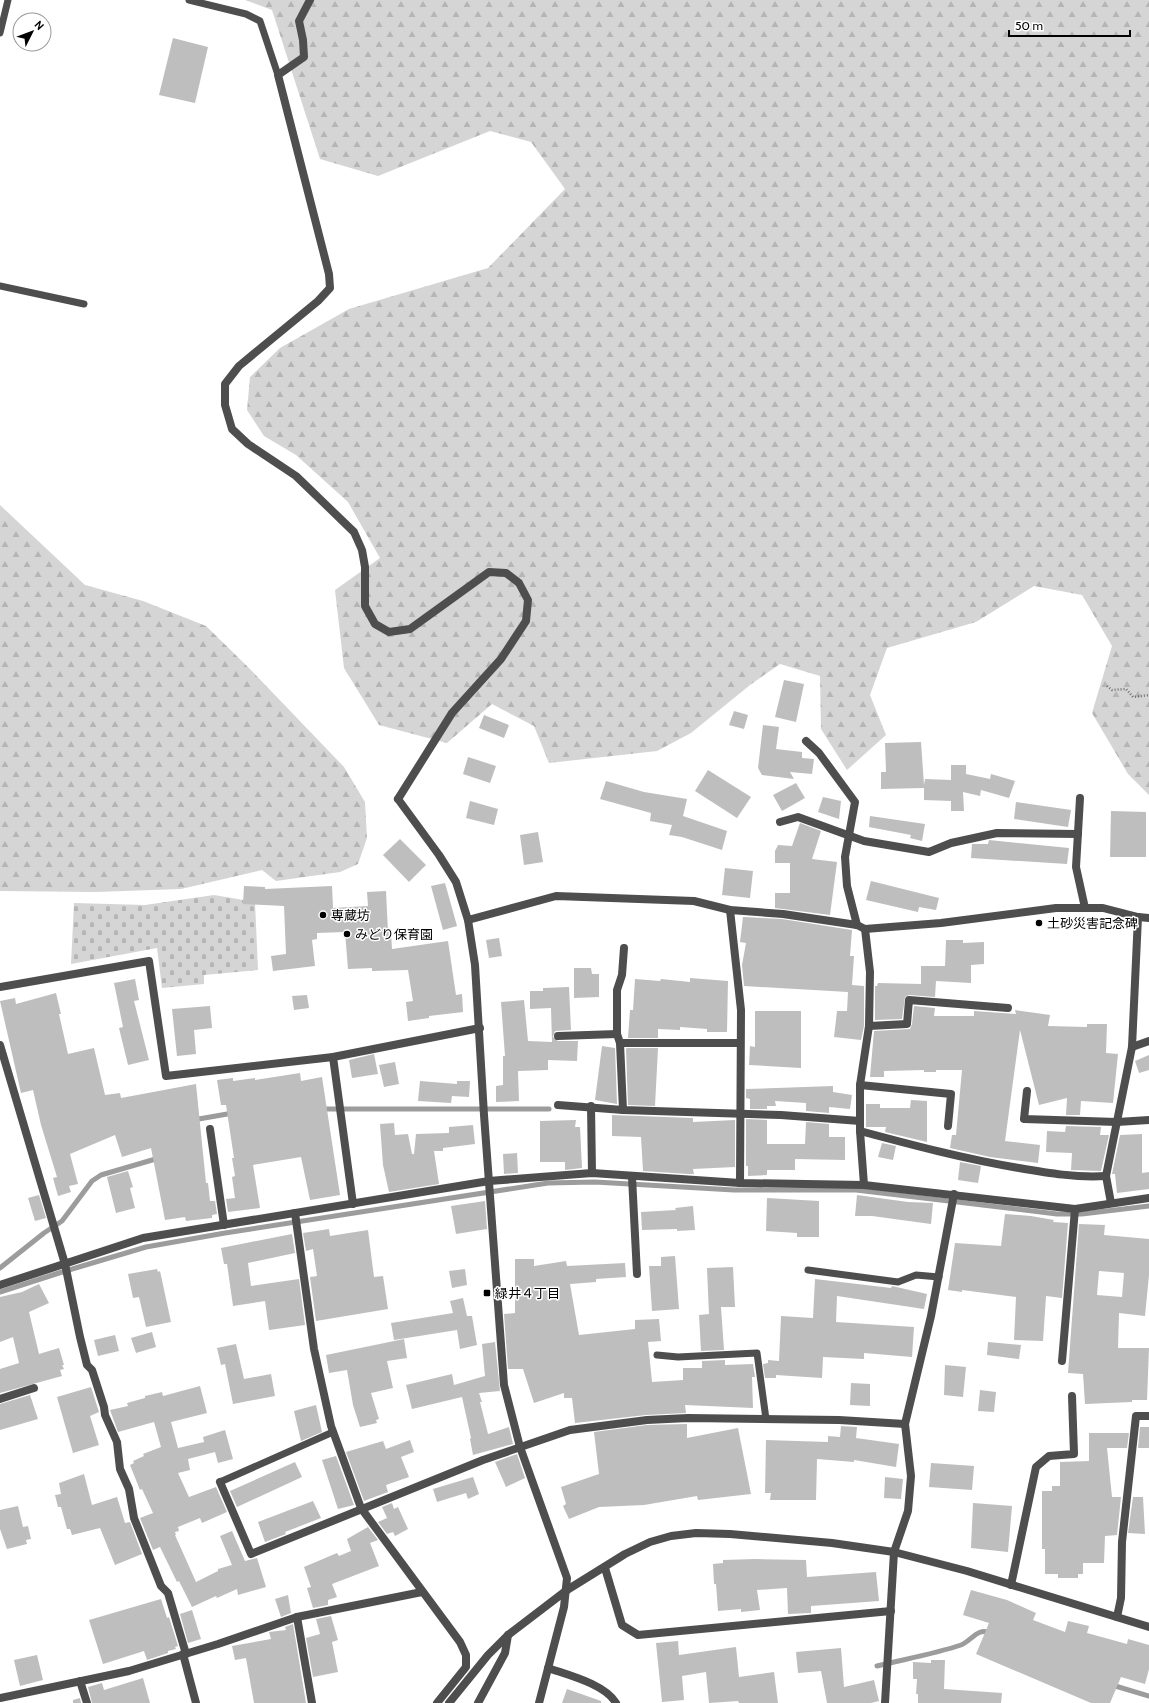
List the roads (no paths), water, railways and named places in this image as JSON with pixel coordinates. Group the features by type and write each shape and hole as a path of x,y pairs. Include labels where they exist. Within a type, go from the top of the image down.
{"street":[{"path":"310,0 299,21 303,40 304,58 278,75 329,274 330,288 318,301 239,366 225,384 225,405 232,429 248,444 296,476 354,532 362,550 365,567 365,606 375,624 389,632 410,629 489,572 506,573 519,583 528,600 526,621 501,658 452,713 398,799 439,855 456,882 468,920 475,964 484,1115 504,1385 520,1447 567,1578 567,1590 539,1703"},
{"path":"806,740 819,753 855,802 845,857 847,886 861,927 870,972 869,1026 860,1085 860,1131 864,1185"},
{"path":"1080,798 1076,867 1085,908"},
{"path":"780,822 798,817 864,840 929,852 951,843 998,833 1078,834"},
{"path":"468,920 556,896 694,901 730,910 783,914 861,927 964,921 1056,908 1103,908 1138,917 1149,918"},
{"path":"730,910 741,1010 740,1183"},
{"path":"1111,1203 1106,1176 1132,1047 1138,917"},
{"path":"623,1110 620,1043 617,1034 617,990 622,975 624,948"},
{"path":"0,987 148,961 166,1076 333,1057 480,1028"},
{"path":"869,1026 907,1024 909,1000 1008,1008"},
{"path":"558,1036 617,1034"},
{"path":"1132,1047 1149,1041"},
{"path":"620,1043 740,1043"},
{"path":"0,1045 65,1264 80,1337 88,1365 92,1370 104,1407 105,1415 117,1442 120,1469 129,1489 134,1518 161,1586 168,1594 196,1703"},
{"path":"333,1057 353,1204"},
{"path":"860,1085 951,1094 948,1126"},
{"path":"1027,1091 1024,1119 1116,1122 1149,1120"},
{"path":"558,1105 591,1106 623,1110 781,1115 860,1121"},
{"path":"591,1106 592,1173"},
{"path":"210,1129 224,1225"},
{"path":"860,1131 933,1151 985,1162 1085,1178 1106,1176"},
{"path":"0,1284 143,1238 489,1181 592,1173 632,1177 740,1183 864,1185 954,1194 1075,1209 1149,1198"},
{"path":"632,1177 636,1274"},
{"path":"884,1702 894,1552 908,1511 911,1476 905,1424 931,1316 954,1194"},
{"path":"1062,1361 1075,1209"},
{"path":"295,1213 314,1349 333,1432 361,1508 460,1642 466,1655 466,1667 437,1703"},
{"path":"0,1399 34,1388"},
{"path":"1011,1585 1036,1466 1049,1456 1074,1454 1072,1396"},
{"path":"1118,1617 1121,1598 1122,1542 1136,1416 1149,1416"},
{"path":"220,1482 251,1554 361,1508 520,1447 570,1430 647,1420 688,1418 839,1420 905,1424"},
{"path":"449,1703 488,1655 508,1635 567,1590 605,1568 625,1554 650,1542 671,1536 696,1533 730,1534 798,1540 894,1552 1011,1585 1149,1627"},
{"path":"605,1568 622,1625 638,1635 891,1611"},
{"path":"0,1698 129,1671 297,1618 422,1592"},
{"path":"297,1618 312,1703"},
{"path":"478,1703 505,1653 508,1635"},
{"path":"548,1668 601,1689 613,1698 616,1703"},
{"path":"80,1681 86,1703"}],"lane":[{"path":"0,33 8,0"},
{"path":"189,0 246,14 260,20 278,75"},
{"path":"0,286 84,304"},
{"path":"808,1270 898,1282 916,1275 939,1277"},
{"path":"657,1355 678,1357 757,1353 766,1419"},
{"path":"220,1482 333,1432"}],"waterway":[{"path":"320,1109 549,1109"},
{"path":"193,1120 233,1113"},
{"path":"0,1268 44,1233 62,1221 92,1181 101,1175 159,1158"},
{"path":"0,1292 146,1247 225,1233 548,1183 595,1182 734,1190 856,1190 1057,1214 1082,1214 1149,1206"},
{"path":"877,1666 951,1648 965,1643 978,1633 990,1633"},
{"path":"1112,1685 1149,1696"}],"place":[{"name":"専蔵坊","path":"323,915"},
{"name":"土砂災害記念碑","path":"1039,923"},
{"name":"みどり保育園","path":"347,934"},
{"name":"緑井４丁目","path":"487,1293"}]}
